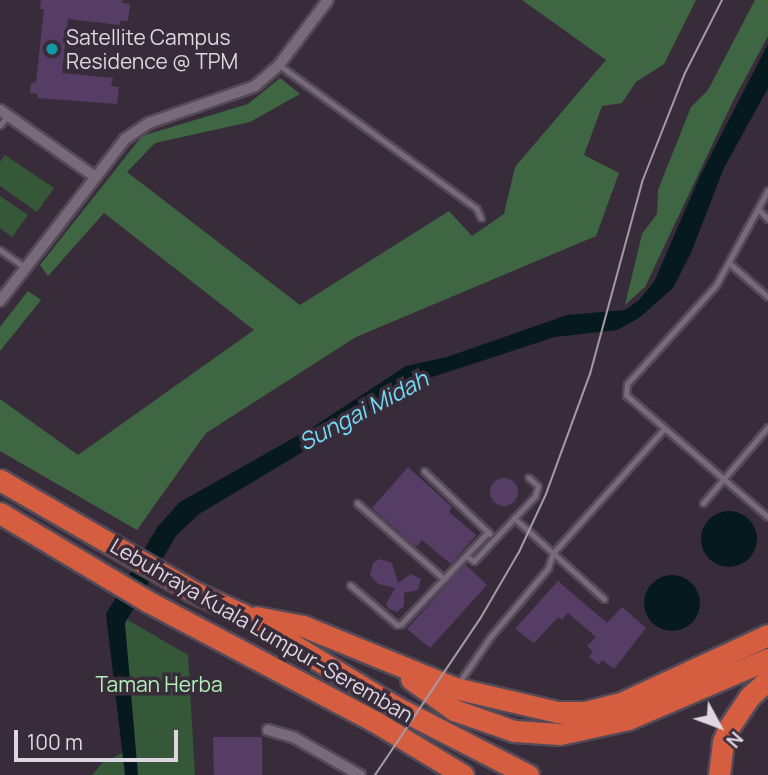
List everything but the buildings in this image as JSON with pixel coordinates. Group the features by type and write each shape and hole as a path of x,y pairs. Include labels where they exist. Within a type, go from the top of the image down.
{"highway":[{"name":"Lebuhraya Kuala Lumpur–Seremban","path":"0,480 192,592 242,614 392,705 528,775"},
{"name":"Lebuhraya Kuala Lumpur–Seremban","path":"0,513 177,618 373,720 463,775"},
{"path":"242,614 303,626 455,688 557,712 584,712 621,703 768,635"},
{"path":"386,662 454,710 514,731 560,734 628,719 768,659"},
{"path":"719,775 723,742 729,727 750,696 768,680"}],"street":[{"path":"0,301 125,139 149,123 255,86 279,65 328,0"},
{"path":"4,112 94,176"},
{"path":"268,730 293,737 360,775"}],"lane":[{"path":"279,65 476,208 481,218"},
{"path":"0,125 4,112"},
{"path":"768,190 729,263 708,295 627,384 628,399 768,517"},
{"path":"758,209 768,219"},
{"path":"0,250 24,267"},
{"path":"729,263 768,297"},
{"path":"703,502 768,427"},
{"path":"455,688 491,636 548,568 553,554 663,429"},
{"path":"424,471 495,539"},
{"path":"466,556 474,561 537,491 538,486 528,477"},
{"path":"357,503 444,579"},
{"path":"514,518 604,599"},
{"path":"350,585 397,625 405,621 488,532"}],"green space":[{"path":"522,0 696,0 664,64 636,82 622,103 602,106 584,155 619,173 596,236 356,337 206,433 137,530 0,451 0,399 78,455 254,330 104,213 48,276 40,265 142,136 248,104 280,78 300,94 250,122 155,143 127,172 300,305 449,211 472,236 504,214 515,167 606,60"},
{"path":"755,0 768,0 768,36 733,101 645,287 625,305 642,234 657,214 658,190 691,107 708,90"},
{"path":"5,155 54,188 37,212 0,186 0,162"},
{"path":"0,196 28,215 12,237 0,228"},
{"path":"28,291 41,300 0,351 0,327"},
{"name":"Taman Herba","path":"126,619 188,655 195,775 92,775 102,763 135,747 124,631"}],"water":[{"name":"Sungai Midah","path":"768,44 768,88 724,168 691,253 673,288 639,318 617,330 555,337 423,380 199,514 176,536 125,623 138,775 125,775 106,614 158,526 180,502 313,427 406,366 447,357 567,315 625,310 639,300 654,282 700,176"},
{"path":"729,511 740,513 749,519 755,528 755,550 749,559 740,565 729,567 718,565 709,559 703,550 701,539 703,528 709,519 718,513"},
{"path":"666,575 678,575 692,583 700,597 698,614 692,623 678,631 666,631 649,619 644,609 644,597 656,580"}],"tram line":[{"path":"375,775 480,619 519,552 546,494 590,374 642,182 685,73 722,0"}],"place":[{"name":"Satellite Campus Residence @ TPM","path":"52,49"}]}
